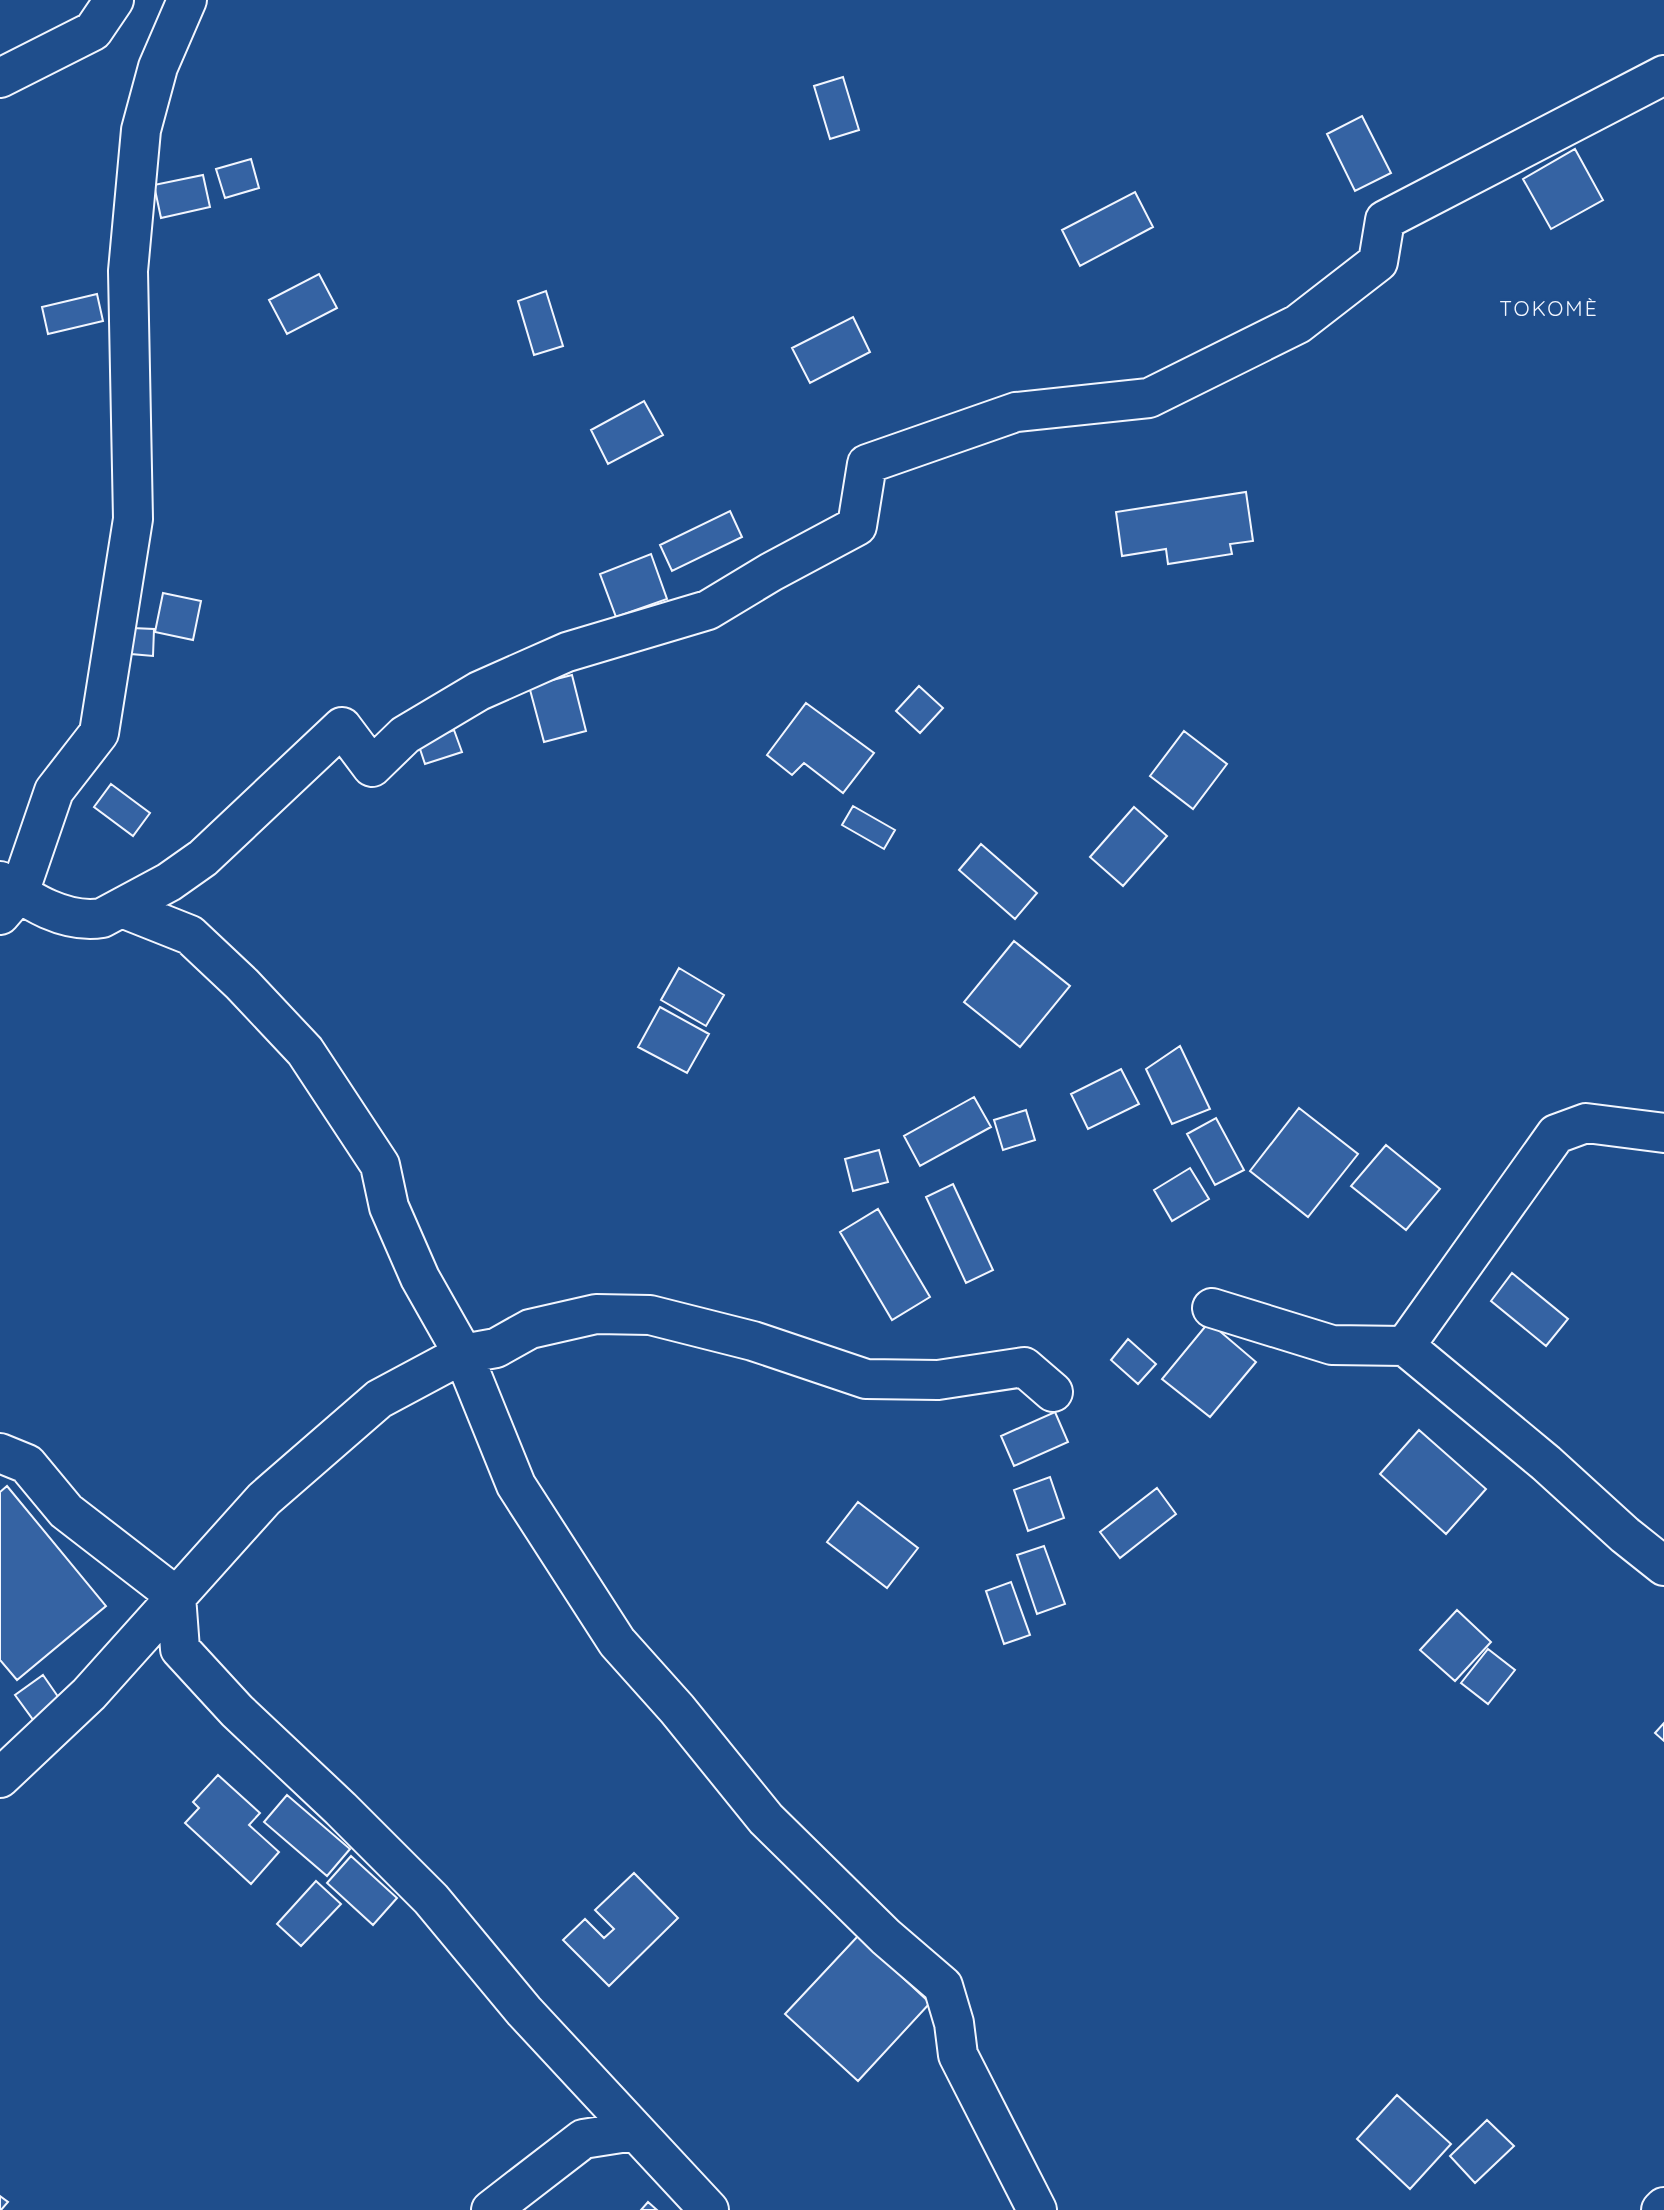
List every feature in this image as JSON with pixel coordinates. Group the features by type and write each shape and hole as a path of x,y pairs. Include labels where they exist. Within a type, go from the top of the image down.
{"street":[{"path":"0,78 93,31 114,0"},
{"path":"187,0 158,67 141,130 128,271 133,519 99,733 54,792 6,896 76,918 103,918 169,882 203,858 342,727 372,767 405,735 479,691 567,652 708,610 771,572 857,526 867,464 1016,412 1149,398 1298,324 1378,262 1385,219 1664,75"},
{"path":"122,908 190,935 242,984 305,1051 380,1165 388,1207 420,1278 463,1354 516,1485 617,1642 677,1709 766,1819 886,1937 943,1986 954,2022 958,2055 1037,2210"},
{"path":"1405,1346 1556,1134 1586,1123 1664,1133"},
{"path":"1212,1308 1332,1345 1405,1346 1546,1463 1663,1567"},
{"path":"0,1779 89,1694 264,1499 379,1399 463,1354 496,1348 530,1329 596,1314 649,1315 753,1340 866,1379 938,1380 1024,1367 1053,1392"},
{"path":"0,1453 27,1464 66,1511 176,1596 180,1649 237,1711 431,1899 524,2011 709,2210"},
{"path":"491,2210 583,2139 634,2131"}],"building":[{"path":"843,77 859,130 830,139 814,86"},
{"path":"1362,116 1391,173 1355,191 1327,134"},
{"path":"1575,149 1603,200 1551,229 1523,179"},
{"path":"251,159 259,188 225,198 216,169"},
{"path":"203,175 210,207 161,218 154,185"},
{"path":"1135,192 1153,227 1080,266 1062,230"},
{"path":"319,274 337,308 287,334 269,300"},
{"path":"546,291 563,346 534,355 518,301"},
{"path":"97,294 103,321 48,334 42,307"},
{"path":"853,317 870,352 810,383 792,348"},
{"path":"644,401 663,435 608,464 591,430"},
{"path":"1246,492 1253,541 1230,544 1232,554 1168,564 1166,549 1122,556 1116,512"},
{"path":"730,511 742,537 672,571 660,545"},
{"path":"651,554 667,599 616,617 600,574"},
{"path":"163,593 201,601 193,640 155,632"},
{"path":"132,628 154,629 153,656 131,654"},
{"path":"572,675 586,731 544,742 529,686"},
{"path":"919,686 943,708 920,733 896,711"},
{"path":"806,703 874,753 843,793 804,763 792,775 767,755"},
{"path":"454,730 462,752 425,764 418,743"},
{"path":"1184,731 1227,764 1193,809 1150,776"},
{"path":"111,784 150,813 133,836 94,807"},
{"path":"853,806 895,830 884,849 842,825"},
{"path":"1134,807 1167,836 1123,886 1090,857"},
{"path":"981,844 1037,893 1015,919 959,870"},
{"path":"1014,941 1070,986 1020,1047 964,1002"},
{"path":"679,968 724,995 706,1026 661,1000"},
{"path":"660,1007 709,1034 687,1073 638,1047"},
{"path":"1180,1046 1210,1109 1172,1124 1146,1069"},
{"path":"1121,1069 1139,1104 1088,1129 1071,1094"},
{"path":"974,1097 991,1127 920,1166 904,1136"},
{"path":"1299,1108 1358,1154 1308,1217 1250,1171"},
{"path":"1026,1110 1035,1140 1003,1150 994,1120"},
{"path":"1216,1118 1244,1170 1215,1185 1187,1134"},
{"path":"1386,1145 1440,1189 1406,1230 1351,1186"},
{"path":"879,1150 888,1182 853,1191 845,1159"},
{"path":"1190,1168 1209,1199 1172,1221 1154,1190"},
{"path":"953,1184 993,1270 966,1283 926,1197"},
{"path":"878,1209 930,1297 892,1320 840,1232"},
{"path":"1512,1273 1568,1319 1546,1346 1491,1301"},
{"path":"1209,1322 1256,1362 1210,1417 1162,1379"},
{"path":"1128,1339 1156,1364 1138,1384 1111,1360"},
{"path":"1055,1412 1068,1442 1014,1466 1001,1436"},
{"path":"1419,1430 1486,1489 1446,1534 1380,1474"},
{"path":"1050,1477 1064,1518 1028,1531 1014,1490"},
{"path":"7,1486 106,1606 17,1680 0,1660 0,1492"},
{"path":"1157,1488 1176,1514 1120,1558 1100,1532"},
{"path":"858,1502 918,1548 887,1588 827,1542"},
{"path":"1044,1546 1065,1604 1037,1614 1017,1555"},
{"path":"1011,1582 1030,1635 1004,1644 986,1591"},
{"path":"1457,1610 1491,1642 1455,1681 1420,1650"},
{"path":"1488,1649 1515,1670 1488,1704 1461,1683"},
{"path":"43,1675 61,1701 34,1721 15,1695"},
{"path":"1664,1723 1664,1741 1655,1733"},
{"path":"218,1775 260,1813 249,1825 279,1852 251,1884 185,1823 199,1808 193,1802"},
{"path":"287,1795 350,1849 327,1876 264,1822"},
{"path":"351,1856 397,1898 373,1925 327,1883"},
{"path":"634,1873 678,1918 609,1986 563,1940 585,1919 604,1938 614,1929 595,1910"},
{"path":"316,1881 341,1904 301,1946 277,1924"},
{"path":"858,1936 930,2003 858,2081 785,2014"},
{"path":"1397,2095 1451,2144 1410,2189 1357,2139"},
{"path":"1487,2120 1514,2146 1475,2183 1450,2156"},
{"path":"0,2196 8,2202 1,2210 0,2210"},
{"path":"648,2202 657,2210 641,2210"}],"district":[{"name":"TOKOMÈ","path":"1549,309"}]}
